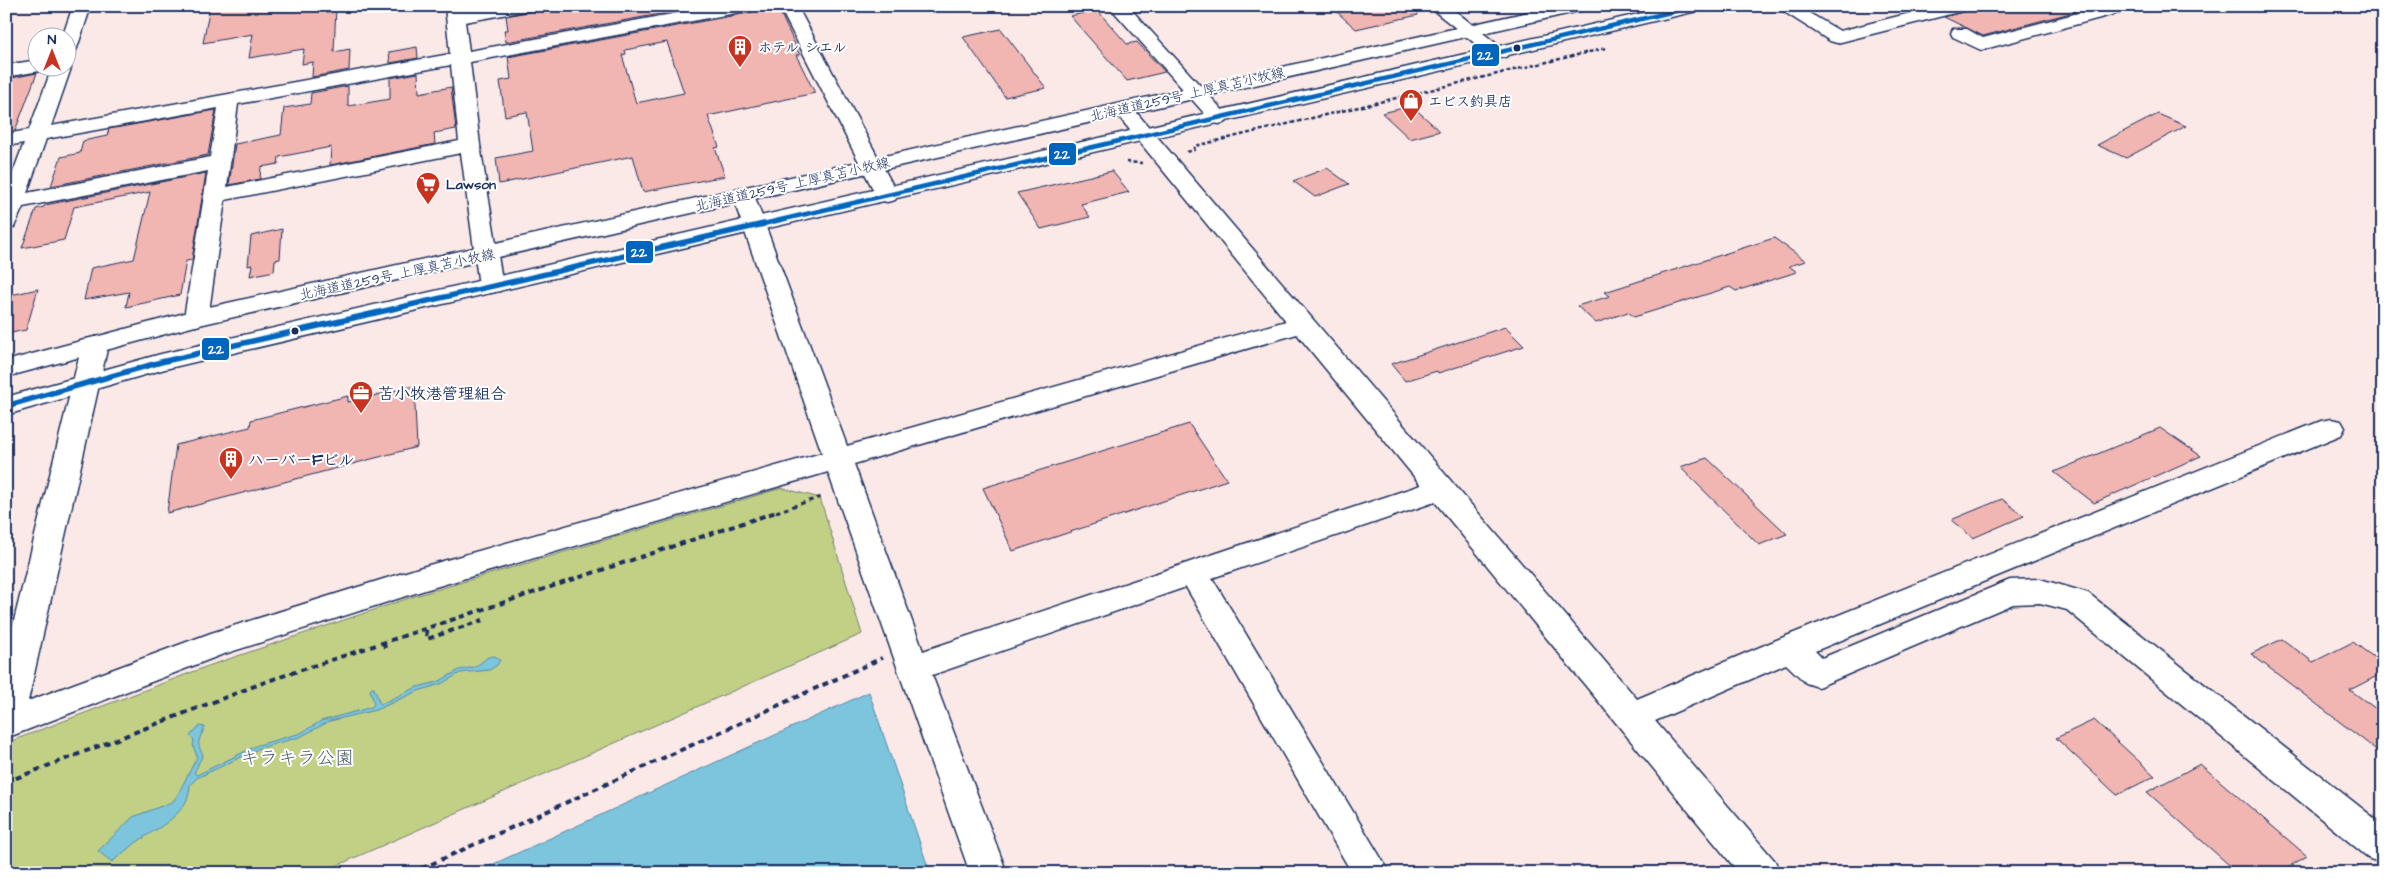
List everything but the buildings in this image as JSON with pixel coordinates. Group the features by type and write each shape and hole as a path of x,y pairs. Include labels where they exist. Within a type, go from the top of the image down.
{"street":[{"path":"75,28 82,6"},
{"path":"491,286 470,145 455,12 524,6"},
{"path":"6,140 747,6"},
{"path":"788,6 887,195"},
{"path":"1119,6 1219,118"},
{"path":"1437,6 1499,53"},
{"name":"北海道道259号 上厚真苫小牧線","path":"6,406 161,362 1697,6"},
{"path":"1784,6 1837,37 1960,6"},
{"path":"1960,33 1981,44 2086,10 2124,6"},
{"path":"2374,6 2383,10"},
{"name":"北海道道259号 上厚真苫小牧線","path":"6,369 196,318 486,254 1572,7"},
{"path":"6,71 28,68"},
{"path":"6,222 57,78"},
{"path":"196,318 229,100"},
{"path":"1124,109 1762,873"},
{"path":"214,196 470,145"},
{"path":"14,202 219,162"},
{"path":"743,195 909,658 989,873"},
{"path":"6,723 211,646 422,580 1304,324"},
{"path":"6,723 95,345"},
{"path":"1631,716 1790,648 2331,428"},
{"path":"909,658 1193,573 1441,488"},
{"path":"1193,573 1372,873"},
{"path":"1790,648 1818,674 2010,592 2040,591 2076,602 2383,847"}],"path":[{"path":"1126,162 1136,164 1164,158 1194,150 1195,146 1606,48"},
{"path":"6,782 265,682 508,605 848,488"},
{"path":"426,630 427,639 483,620"},
{"path":"384,643 385,648"},
{"path":"412,873 909,658"},
{"path":"265,682 266,689"}],"green space":[{"name":"キラキラ公園","path":"782,488 820,498 862,634 320,873 6,873 6,743 208,666 415,596"}],"water":[{"path":"495,656 500,660 490,670 460,673 441,684 418,691 376,710 330,721 300,737 260,748 197,778 190,785 189,795 185,804 179,812 163,825 134,844 112,862 98,851 133,817 172,802 177,796 197,757 193,745 194,740 190,736 199,726 205,727 199,740 199,746 203,754 194,773 197,775 258,745 301,733 321,721 372,707 374,704 370,690 372,688 374,688 381,704 417,687 438,682 459,670 475,667 488,657"},
{"path":"869,692 930,873 474,873"}],"transit line":[{"name":"22","path":"6,406 161,362 1697,6"}],"place":[{"name":"ホテル シエル","path":"740,68"},
{"name":"エビス釣具店","path":"1411,122"},
{"name":"Lawson","path":"428,205"},
{"name":"苫小牧港管理組合","path":"361,414"},
{"name":"ハーバーFビル","path":"231,480"}]}
